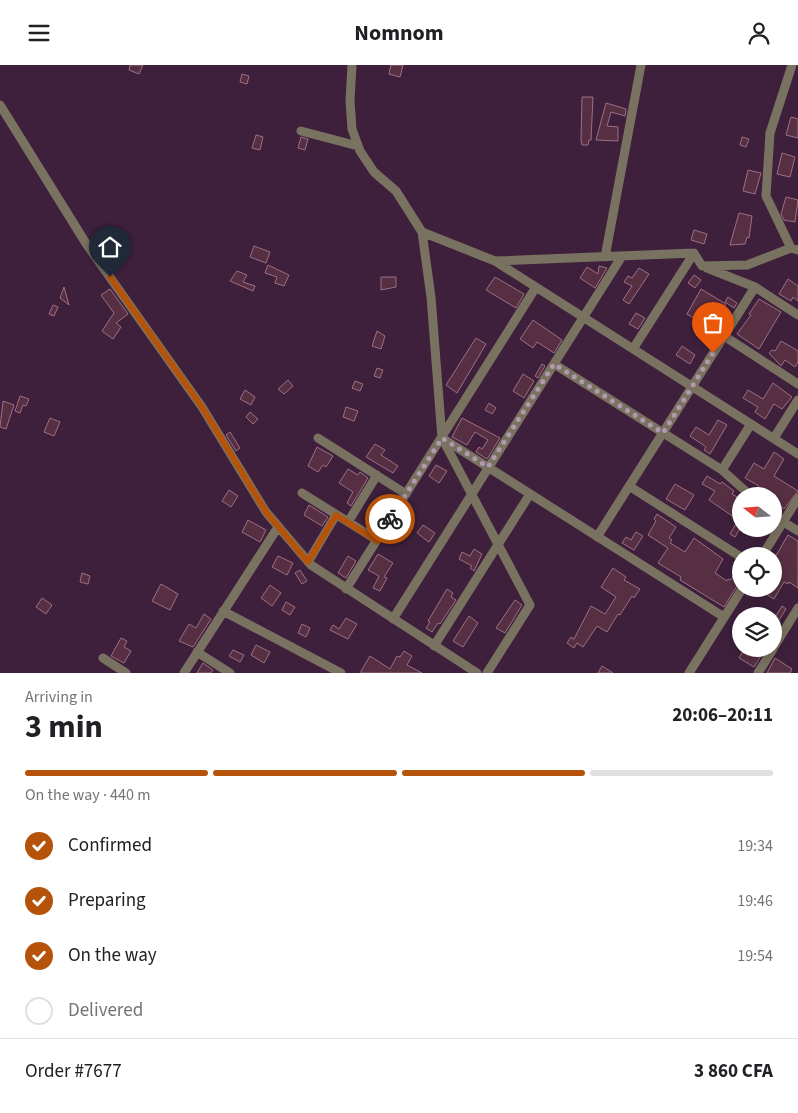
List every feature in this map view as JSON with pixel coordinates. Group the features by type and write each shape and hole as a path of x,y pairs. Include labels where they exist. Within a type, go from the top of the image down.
{"street":[{"path":"352,65 350,101 352,129 358,146 374,172 396,191 422,232 432,297 442,438 530,605 487,673"},
{"path":"605,257 641,65"},
{"path":"702,266 747,265 794,249 766,196 770,133 792,65"},
{"path":"0,105 87,245 202,407 266,512 278,527 308,562 346,589 477,673"},
{"path":"301,131 358,146"},
{"path":"422,232 495,261 798,454"},
{"path":"495,261 694,253"},
{"path":"694,253 702,266 755,287 798,315"},
{"path":"633,349 694,253"},
{"path":"392,619 622,256"},
{"path":"346,589 536,287"},
{"path":"597,537 755,287"},
{"path":"724,336 798,384"},
{"path":"554,364 722,470 741,487"},
{"path":"774,438 798,400"},
{"path":"722,470 751,424"},
{"path":"318,438 406,494"},
{"path":"442,438 724,617"},
{"path":"348,522 377,475"},
{"path":"629,486 732,551"},
{"path":"302,493 377,541"},
{"path":"434,646 530,494"},
{"path":"782,522 798,498"},
{"path":"308,562 336,515"},
{"path":"782,523 798,531"},
{"path":"184,673 278,527"},
{"path":"692,672 737,597"},
{"path":"782,634 798,608"},
{"path":"223,611 340,673"},
{"path":"197,652 230,673"},
{"path":"758,673 768,657"},
{"path":"103,658 126,673"}],"building":[{"path":"130,65 143,65 139,74 129,70"},
{"path":"391,65 403,65 400,77 389,74"},
{"path":"242,74 249,76 247,84 240,82"},
{"path":"582,97 593,97 591,140 589,140 588,145 582,145 581,140"},
{"path":"606,103 626,109 625,116 611,112 607,126 618,127 618,141 596,140"},
{"path":"791,117 798,119 798,138 786,135"},
{"path":"256,135 263,137 260,150 252,148"},
{"path":"301,137 308,139 305,150 298,148"},
{"path":"742,137 749,139 746,147 740,145"},
{"path":"782,153 795,157 790,177 777,174"},
{"path":"748,170 761,173 755,194 743,191"},
{"path":"786,197 798,200 795,222 784,220 781,214"},
{"path":"739,213 752,216 749,238 747,237 745,244 730,245"},
{"path":"694,230 707,234 704,244 691,240"},
{"path":"254,246 270,252 266,263 250,257"},
{"path":"268,265 289,275 284,286 275,283 277,277 265,273"},
{"path":"599,266 607,268 595,288 580,278 587,267 598,274"},
{"path":"639,268 649,274 629,304 623,300 632,286 624,282 628,276 632,278"},
{"path":"237,271 247,275 243,282 255,286 253,291 230,281"},
{"path":"694,275 701,280 695,288 688,283"},
{"path":"381,277 396,277 396,287 381,290"},
{"path":"495,277 524,294 516,308 486,290"},
{"path":"788,279 798,286 798,301 793,297 791,301 779,294"},
{"path":"64,287 69,305 60,298"},
{"path":"110,289 128,314 116,323 121,327 113,339 102,331 114,313 101,295"},
{"path":"701,289 726,304 704,334 693,327 697,320 687,314"},
{"path":"728,297 737,303 734,308 725,302"},
{"path":"759,299 781,312 759,349 737,334 751,315 749,314"},
{"path":"53,305 58,307 54,316 49,314"},
{"path":"636,313 645,318 638,329 629,324"},
{"path":"533,320 562,340 554,353 537,342 533,348 520,339"},
{"path":"377,331 385,336 381,349 372,346"},
{"path":"476,338 486,344 457,393 446,385"},
{"path":"781,341 798,351 798,362 795,367 785,360 781,366 769,353 772,350 775,351"},
{"path":"682,346 695,355 690,364 676,355"},
{"path":"542,364 545,366 538,378 535,376"},
{"path":"377,368 383,370 380,378 374,376"},
{"path":"523,374 534,381 524,398 513,391"},
{"path":"288,380 293,386 284,394 278,389"},
{"path":"355,381 363,384 360,391 352,388"},
{"path":"773,383 792,397 782,409 774,404 765,419 755,412 758,407 743,398 748,390 763,399"},
{"path":"245,390 255,397 251,405 240,399"},
{"path":"20,396 29,399 26,406 23,405 20,413 15,411"},
{"path":"3,401 14,405 6,429 0,427"},
{"path":"489,403 496,408 492,414 485,410"},
{"path":"346,407 358,411 354,421 343,417"},
{"path":"250,412 258,419 253,424 246,417"},
{"path":"50,418 60,422 54,436 44,432"},
{"path":"462,418 500,438 487,459 476,452 479,447 482,449 488,440 475,432 467,445 452,437"},
{"path":"718,420 727,425 710,454 704,450 706,447 690,436 696,427 709,435"},
{"path":"230,432 240,448 236,451 226,435"},
{"path":"375,444 385,450 381,455 398,466 393,473 366,457"},
{"path":"317,447 333,456 326,467 323,465 318,472 308,466"},
{"path":"774,452 784,459 774,476 798,491 784,509 782,508 782,487 758,487 745,478 754,463 764,469"},
{"path":"436,465 447,471 439,483 429,476"},
{"path":"348,469 358,475 360,472 368,478 351,506 347,503 353,492 339,483"},
{"path":"707,476 720,484 722,482 732,490 732,516 709,500 715,491 702,484"},
{"path":"675,484 694,495 685,510 666,499"},
{"path":"229,490 238,496 231,507 222,501"},
{"path":"309,505 328,517 322,526 304,515"},
{"path":"657,514 676,527 669,538 672,540 670,543 685,552 694,538 723,559 715,573 727,581 732,578 732,594 724,607 680,580 681,577 658,563 668,548 648,535 656,521 654,519"},
{"path":"248,520 266,530 260,542 242,532"},
{"path":"423,525 435,533 429,542 417,533"},
{"path":"636,532 643,536 634,550 622,543 626,537 631,540"},
{"path":"788,535 798,541 798,588 789,582 788,584 784,582 782,585 781,547"},
{"path":"474,549 482,554 474,571 470,568 472,566 459,559 462,552 470,556"},
{"path":"378,554 393,563 384,577 387,578 380,591 373,588 379,576 368,570"},
{"path":"278,556 293,563 287,575 272,567"},
{"path":"348,556 356,561 346,578 338,573"},
{"path":"613,568 626,577 624,580 640,589 634,598 632,596 620,615 618,614 607,632 597,626 583,647 577,643 574,648 567,643 571,637 574,639 591,606 605,614 616,597 601,587"},
{"path":"300,570 307,581 302,584 295,573"},
{"path":"82,573 90,576 88,584 80,582"},
{"path":"161,584 178,594 170,610 152,601"},
{"path":"270,585 281,593 272,606 261,598"},
{"path":"447,589 453,593 451,597 456,600 440,624 438,623 432,632 426,628 430,622 428,621"},
{"path":"42,598 52,605 46,614 36,607"},
{"path":"515,600 522,605 505,633 496,628"},
{"path":"286,602 295,607 290,615 282,610"},
{"path":"782,606 786,609 782,615 782,607"},
{"path":"204,614 211,619 193,647 179,641 189,624 196,628"},
{"path":"469,616 478,623 463,647 453,641"},
{"path":"346,618 357,624 348,639 330,630 333,625 339,629"},
{"path":"302,624 310,628 306,637 298,633"},
{"path":"121,638 127,641 124,647 131,651 124,663 111,656"},
{"path":"256,645 270,652 264,663 251,655"},
{"path":"233,650 244,655 240,662 229,656"},
{"path":"404,651 412,656 407,665 422,673 360,673 370,656 390,669 397,656 400,657"},
{"path":"740,657 760,657 754,667"},
{"path":"775,658 792,669 790,673 767,673"},
{"path":"203,663 213,670 211,673 197,673"},
{"path":"602,666 613,673 598,673"}],"way so far":[{"path":"390,519 442,438 488,467 554,364 663,433 713,353"}],"route":[{"path":"110,277 202,407 266,512 308,562 336,515 377,541 390,519"}]}
